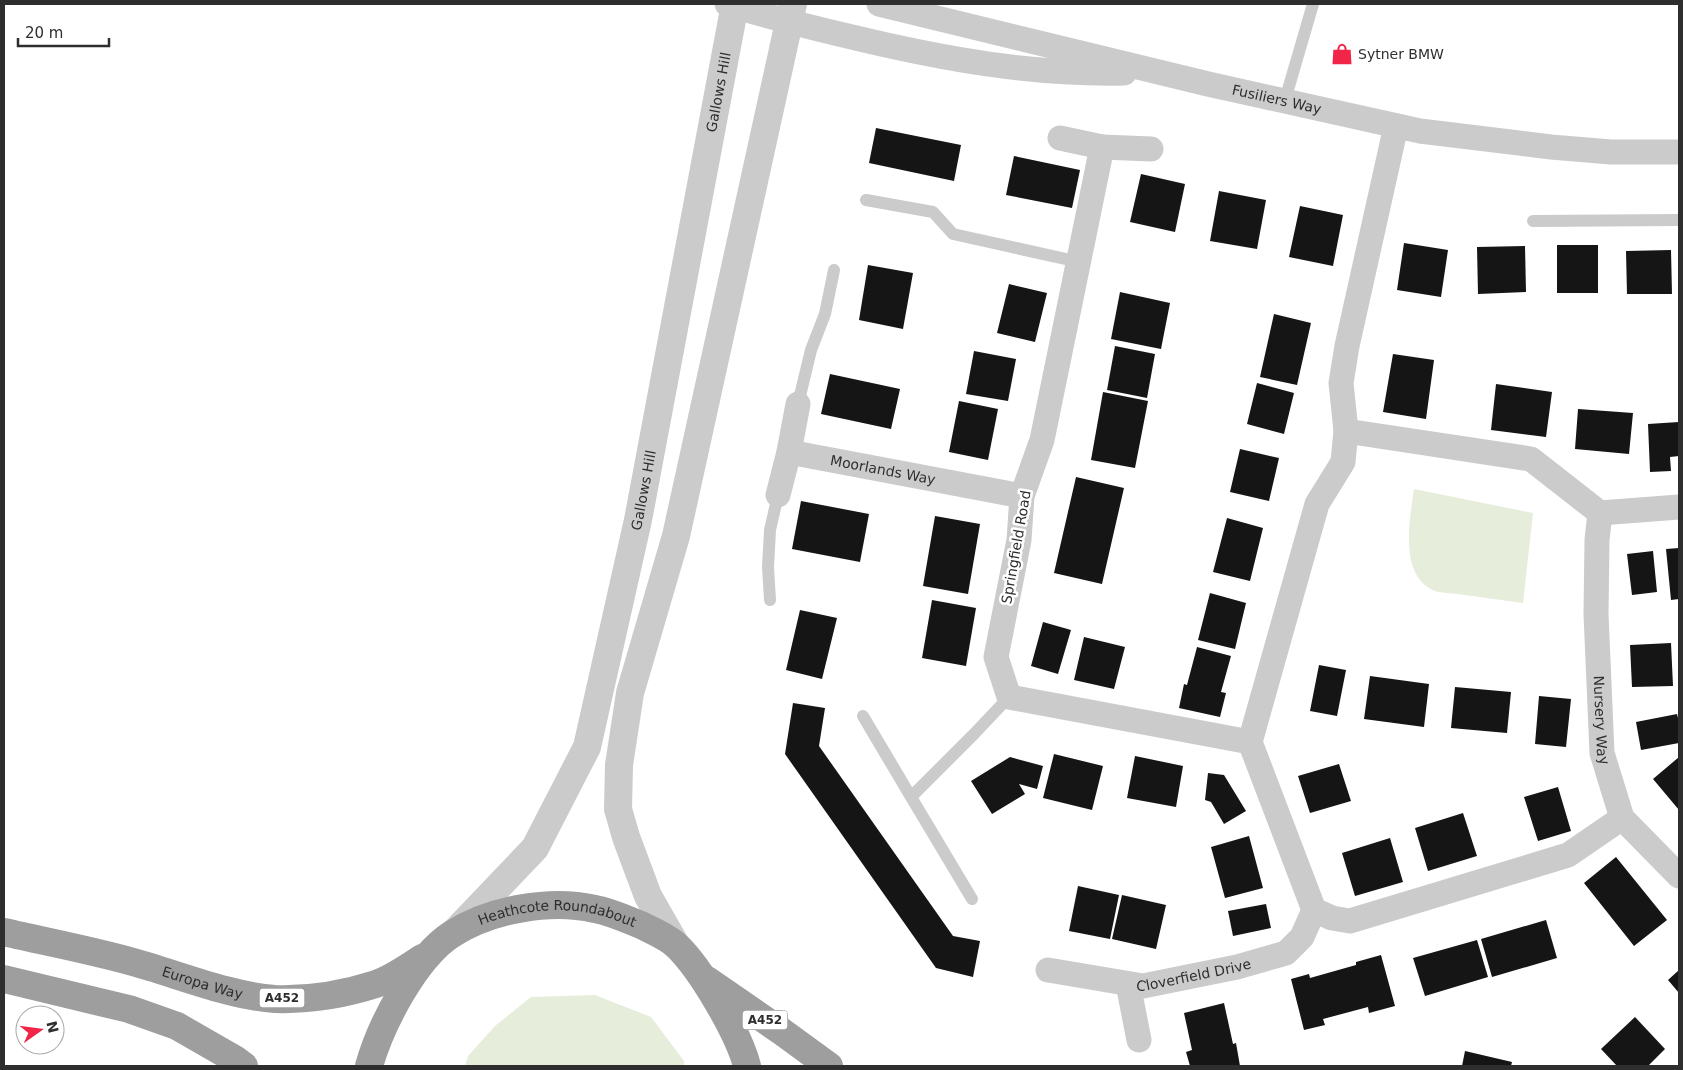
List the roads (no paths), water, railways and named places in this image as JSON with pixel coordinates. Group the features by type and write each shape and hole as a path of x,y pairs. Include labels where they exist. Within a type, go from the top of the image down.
{"highway":[{"name":"Heathcote Roundabout","path":"369,1066 374,1048 387,1020 428,955 452,934 482,920 509,912 532,907 557,905 595,909 626,918 654,931 676,945 700,975 718,1003 739,1042 747,1066"},
{"name":"Europa Way","path":"4,932 131,961 225,989 276,999 321,996 376,984 399,973 428,955"},
{"name":"A452","path":"700,975 781,1030 829,1066"},
{"path":"4,979 129,1009 177,1026 244,1066"}],"street":[{"path":"732,4 791,13 925,54 970,62 1080,73 1162,72"},
{"name":"Gallows Hill","path":"452,934 535,848 587,747 638,520 732,4"},
{"name":"Fusiliers Way","path":"879,4 1396,126 1488,140 1551,147 1611,152 1679,152"},
{"path":"676,945 648,896 626,837 618,809 619,765 630,694 676,536 791,13"},
{"path":"1396,126 1347,346 1342,382 1346,431 1342,462 1317,504 1250,742 1314,910 1332,918 1350,921 1568,855 1622,818"},
{"path":"1060,138 1102,147 1151,149"},
{"name":"Springfield Road","path":"1009,697 996,657 1019,540 1022,496 1042,440 1102,147"},
{"path":"778,495 789,452 798,404"},
{"path":"1346,431 1531,459 1600,513 1679,507"},
{"name":"Moorlands Way","path":"789,452 1022,496"},
{"name":"Nursery Way","path":"1600,513 1597,540 1596,614 1602,753 1622,818 1679,876"},
{"path":"1009,697 1250,742"},
{"name":"Cloverfield Drive","path":"1048,970 1144,986 1237,967 1286,953 1302,937 1314,910"},
{"path":"1128,984 1139,1040"}],"lane":[{"path":"1285,100 1313,4"},
{"path":"866,200 933,212 953,234 1078,262"},
{"path":"1533,221 1679,220"},
{"path":"798,404 811,350 826,314 834,270"},
{"path":"770,600 768,567 770,530 778,495"},
{"path":"911,797 1009,697"},
{"path":"863,716 972,899"}],"place":[{"name":"Sytner BMW","path":"1342,54"}]}
